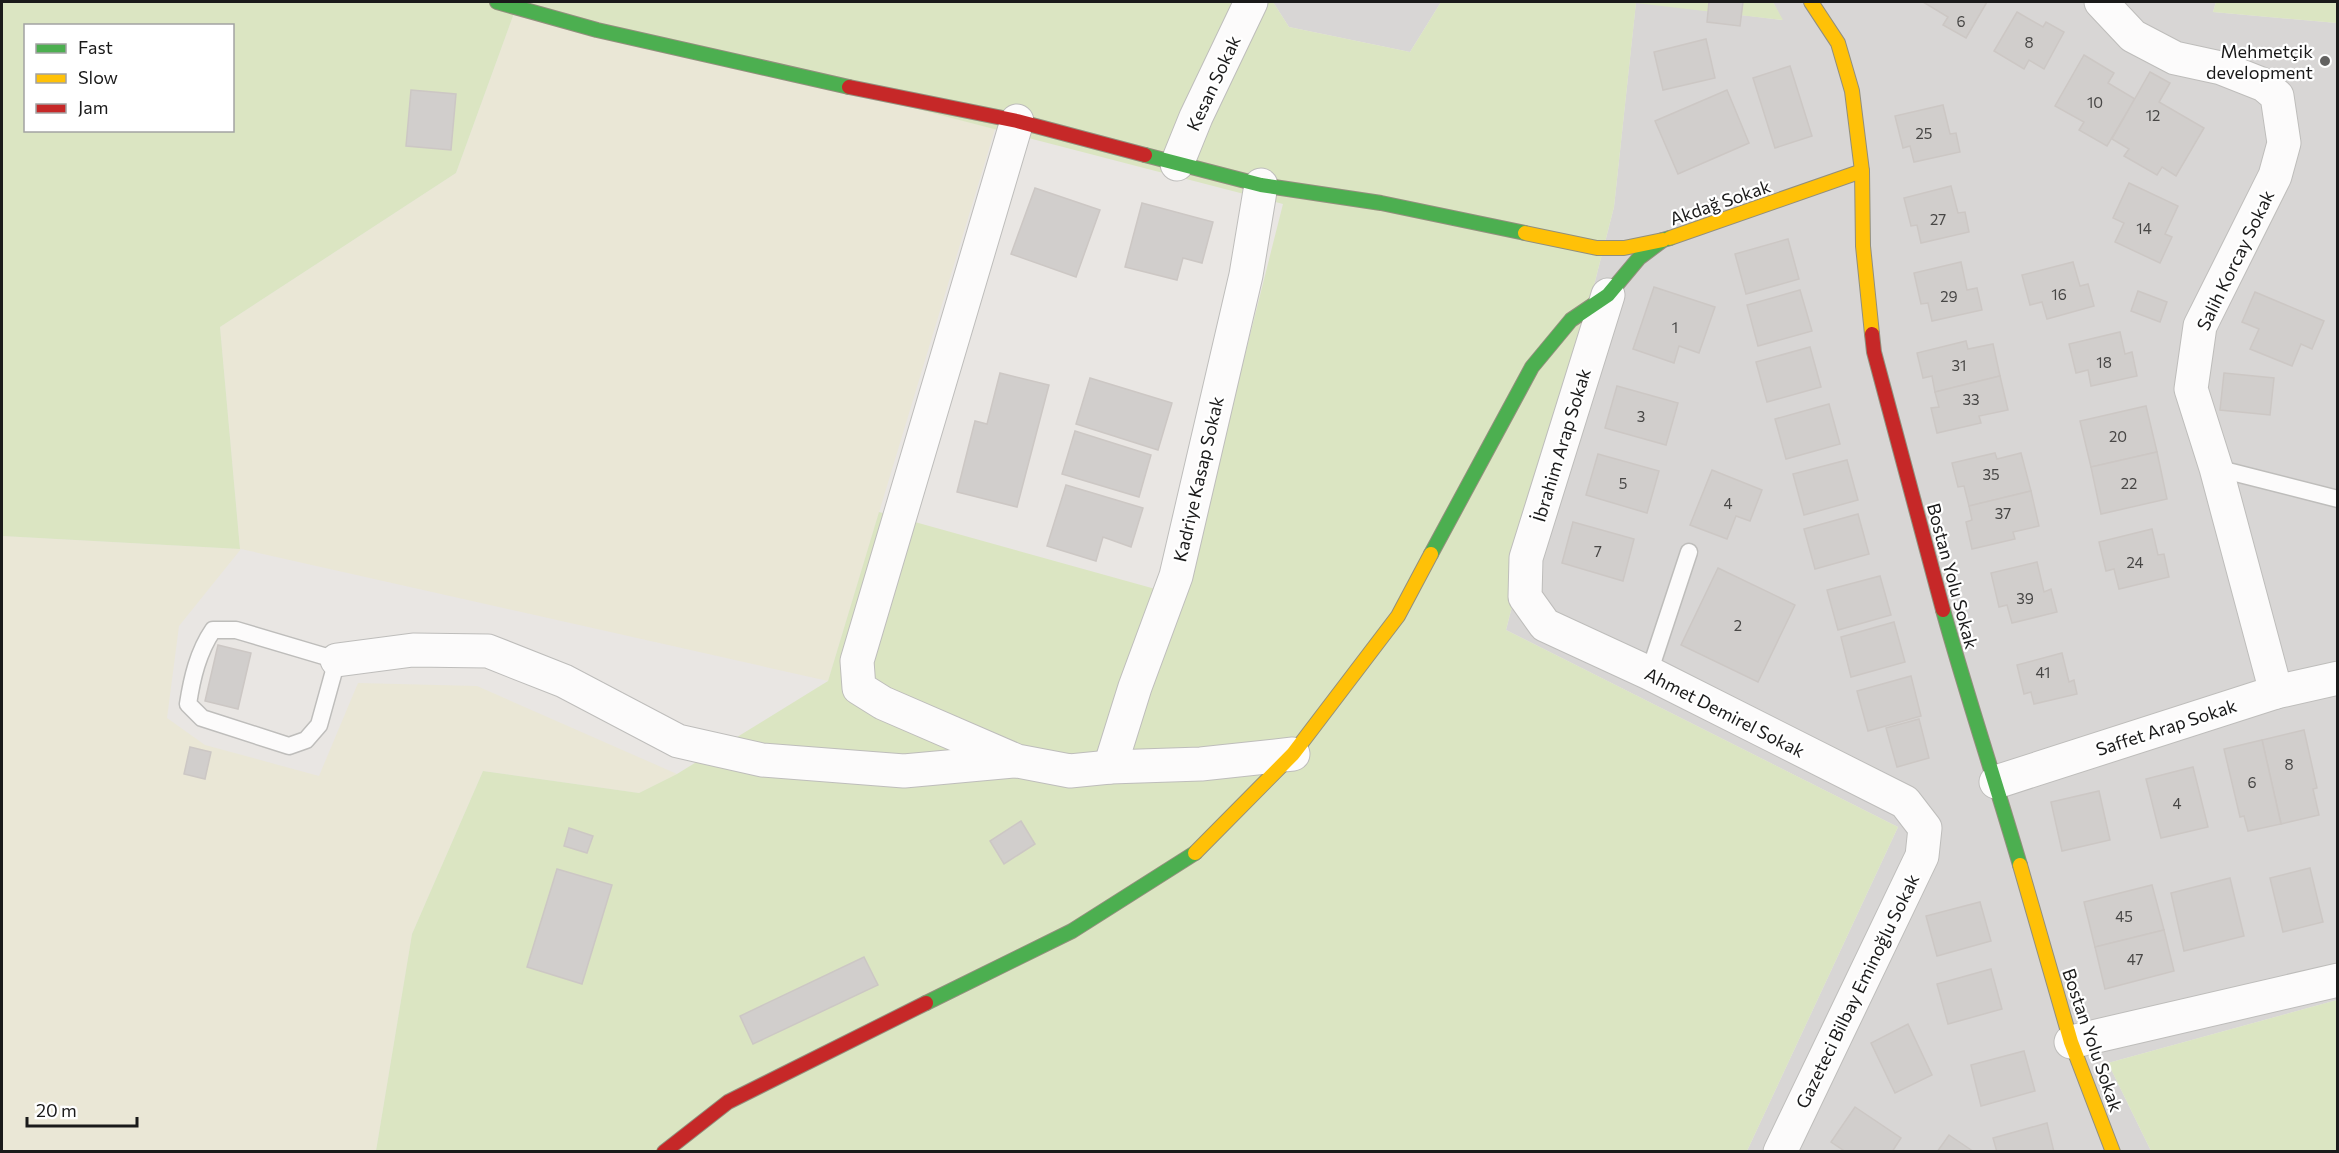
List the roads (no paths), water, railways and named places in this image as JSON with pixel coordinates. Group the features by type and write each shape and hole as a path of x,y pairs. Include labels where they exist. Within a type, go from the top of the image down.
{"street":[{"path":"497,2 609,33 829,83 1076,135 1261,185 1380,203 1597,248 1624,248 1663,240"},
{"name":"Kesan Sokak","path":"1177,164 1196,117 1251,2"},
{"name":"Bostan Yolu Sokak","path":"1811,2 1839,43 1852,91 1862,171 1863,246 1874,352 1966,693 1996,782 2071,1042 2114,1152"},
{"name":"Salih Korcay Sokak","path":"2101,2 2133,36 2175,58 2221,68 2264,85 2277,96 2284,143 2275,176 2199,326 2191,389 2216,468 2276,692"},
{"path":"1017,121 857,661 859,688 883,703 1017,761 1070,771 1110,767 1201,764 1293,754"},
{"name":"Akdağ Sokak","path":"664,1152 728,1102 1072,931 1195,853 1293,754 1398,616 1532,367 1571,320 1608,295 1639,258 1663,240 1862,171"},
{"name":"Kadriye Kasap Sokak","path":"1110,767 1135,687 1176,576 1246,275 1261,185"},
{"name":"İbrahim Arap Sokak","path":"1525,597 1526,558 1608,295"},
{"name":"Ahmet Demirel Sokak","path":"1525,597 1545,625 1648,673 1905,802 1925,828"},
{"path":"337,660 413,650 488,651 564,681 678,741 762,760 904,771 1017,761"},
{"name":"Saffet Arap Sokak","path":"1996,782 2276,692 2337,678"},
{"name":"Gazeteci Bilbay Eminoğlu Sokak","path":"1780,1152 1922,856 1925,828"},
{"path":"2071,1042 2337,980"}],"lane":[{"path":"2216,468 2337,499"},
{"path":"1648,673 1689,552"},
{"path":"213,630 236,630 337,660 319,724 306,740 289,746 202,718 188,704 202,646 213,630"}],"place":[{"name":"Mehmetçik development","path":"2325,61"}]}
